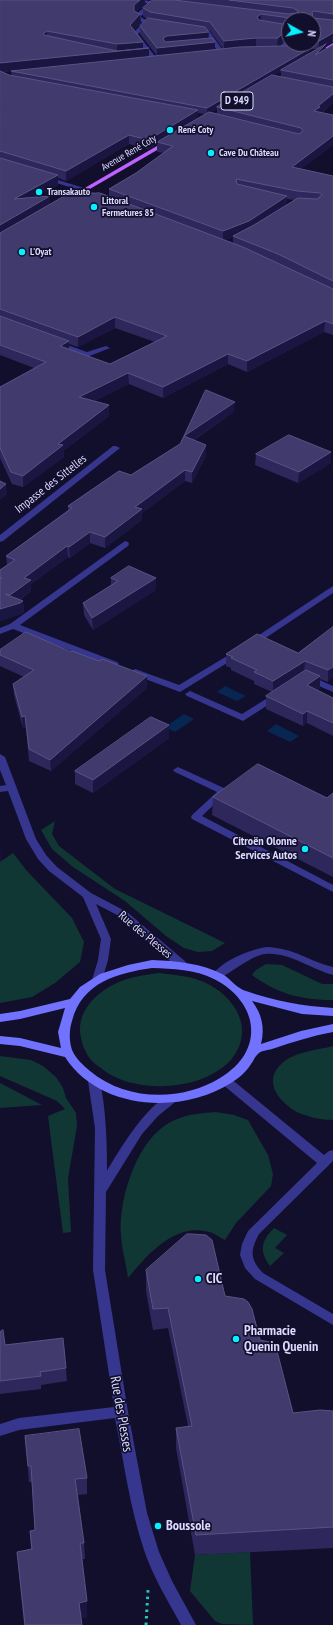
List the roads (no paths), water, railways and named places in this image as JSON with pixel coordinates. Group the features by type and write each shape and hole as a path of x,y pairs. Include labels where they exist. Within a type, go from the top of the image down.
{"main road":[{"path":"314,54 332,44"},
{"name":"Avenue René Coty","path":"64,203 176,137"},
{"path":"152,964 182,965 217,976 231,984 242,994 254,1012 258,1031 254,1051 243,1068 226,1081 202,1093 173,1099 138,1097 118,1092 94,1081 79,1069 69,1054 63,1037 65,1019 72,1002 84,989 97,980 124,969 152,964"},
{"path":"242,994 302,1010 333,1012"},
{"path":"0,1018 20,1015 72,1002"},
{"path":"254,1051 294,1037 333,1028"},
{"path":"0,1040 20,1042 69,1054"}],"street":[{"path":"131,0 169,4"},
{"path":"147,60 157,59 147,54 136,34 149,23 138,18 138,15 153,2"},
{"path":"190,29 208,33 213,43 224,52 214,53"},
{"path":"206,44 213,43"},
{"path":"271,50 279,50"},
{"path":"36,175 85,190 94,197 109,202"},
{"path":"51,342 87,356 106,348"},
{"name":"Impasse des Sittelles","path":"0,539 116,448"},
{"path":"0,631 13,626 125,544"},
{"path":"13,626 180,690 333,589"},
{"path":"302,679 333,689"},
{"path":"190,694 243,718 287,689"},
{"name":"Rue des Plesses","path":"0,757 31,839 42,857 53,869 86,896 123,914 182,965"},
{"path":"178,770 223,791 196,817 333,889"},
{"path":"0,789 11,787"},
{"name":"Rue des Plesses","path":"86,896 106,940 103,960 97,980"},
{"path":"217,976 237,961 254,952 272,949 288,952 333,971"},
{"name":"Rue des Plesses","path":"94,1081 98,1097 101,1124 97,1247 120,1412 140,1512 152,1552 166,1584 189,1625"},
{"path":"226,1081 329,1158 254,1231 246,1246 246,1257 250,1268 259,1276 333,1320"},
{"path":"99,1193 138,1131 154,1113 173,1099"},
{"path":"0,1430 20,1424 120,1412"}],"water":[{"path":"225,686 246,696 237,701 217,692"},
{"path":"184,714 194,719 175,732 165,727"},
{"path":"276,724 299,736 290,742 267,731"}],"place":[{"name":"René Coty","path":"170,130"},
{"name":"Cave Du Château","path":"211,153"},
{"name":"Transakauto","path":"39,192"},
{"name":"Littoral Fermetures 85","path":"94,207"},
{"name":"L'Oyat","path":"22,252"},
{"name":"Citroën Olonne Services Autos","path":"305,849"},
{"name":"CIC","path":"198,1279"},
{"name":"Pharmacie Quenin Quenin","path":"236,1339"},
{"name":"Boussole","path":"158,1526"}]}
